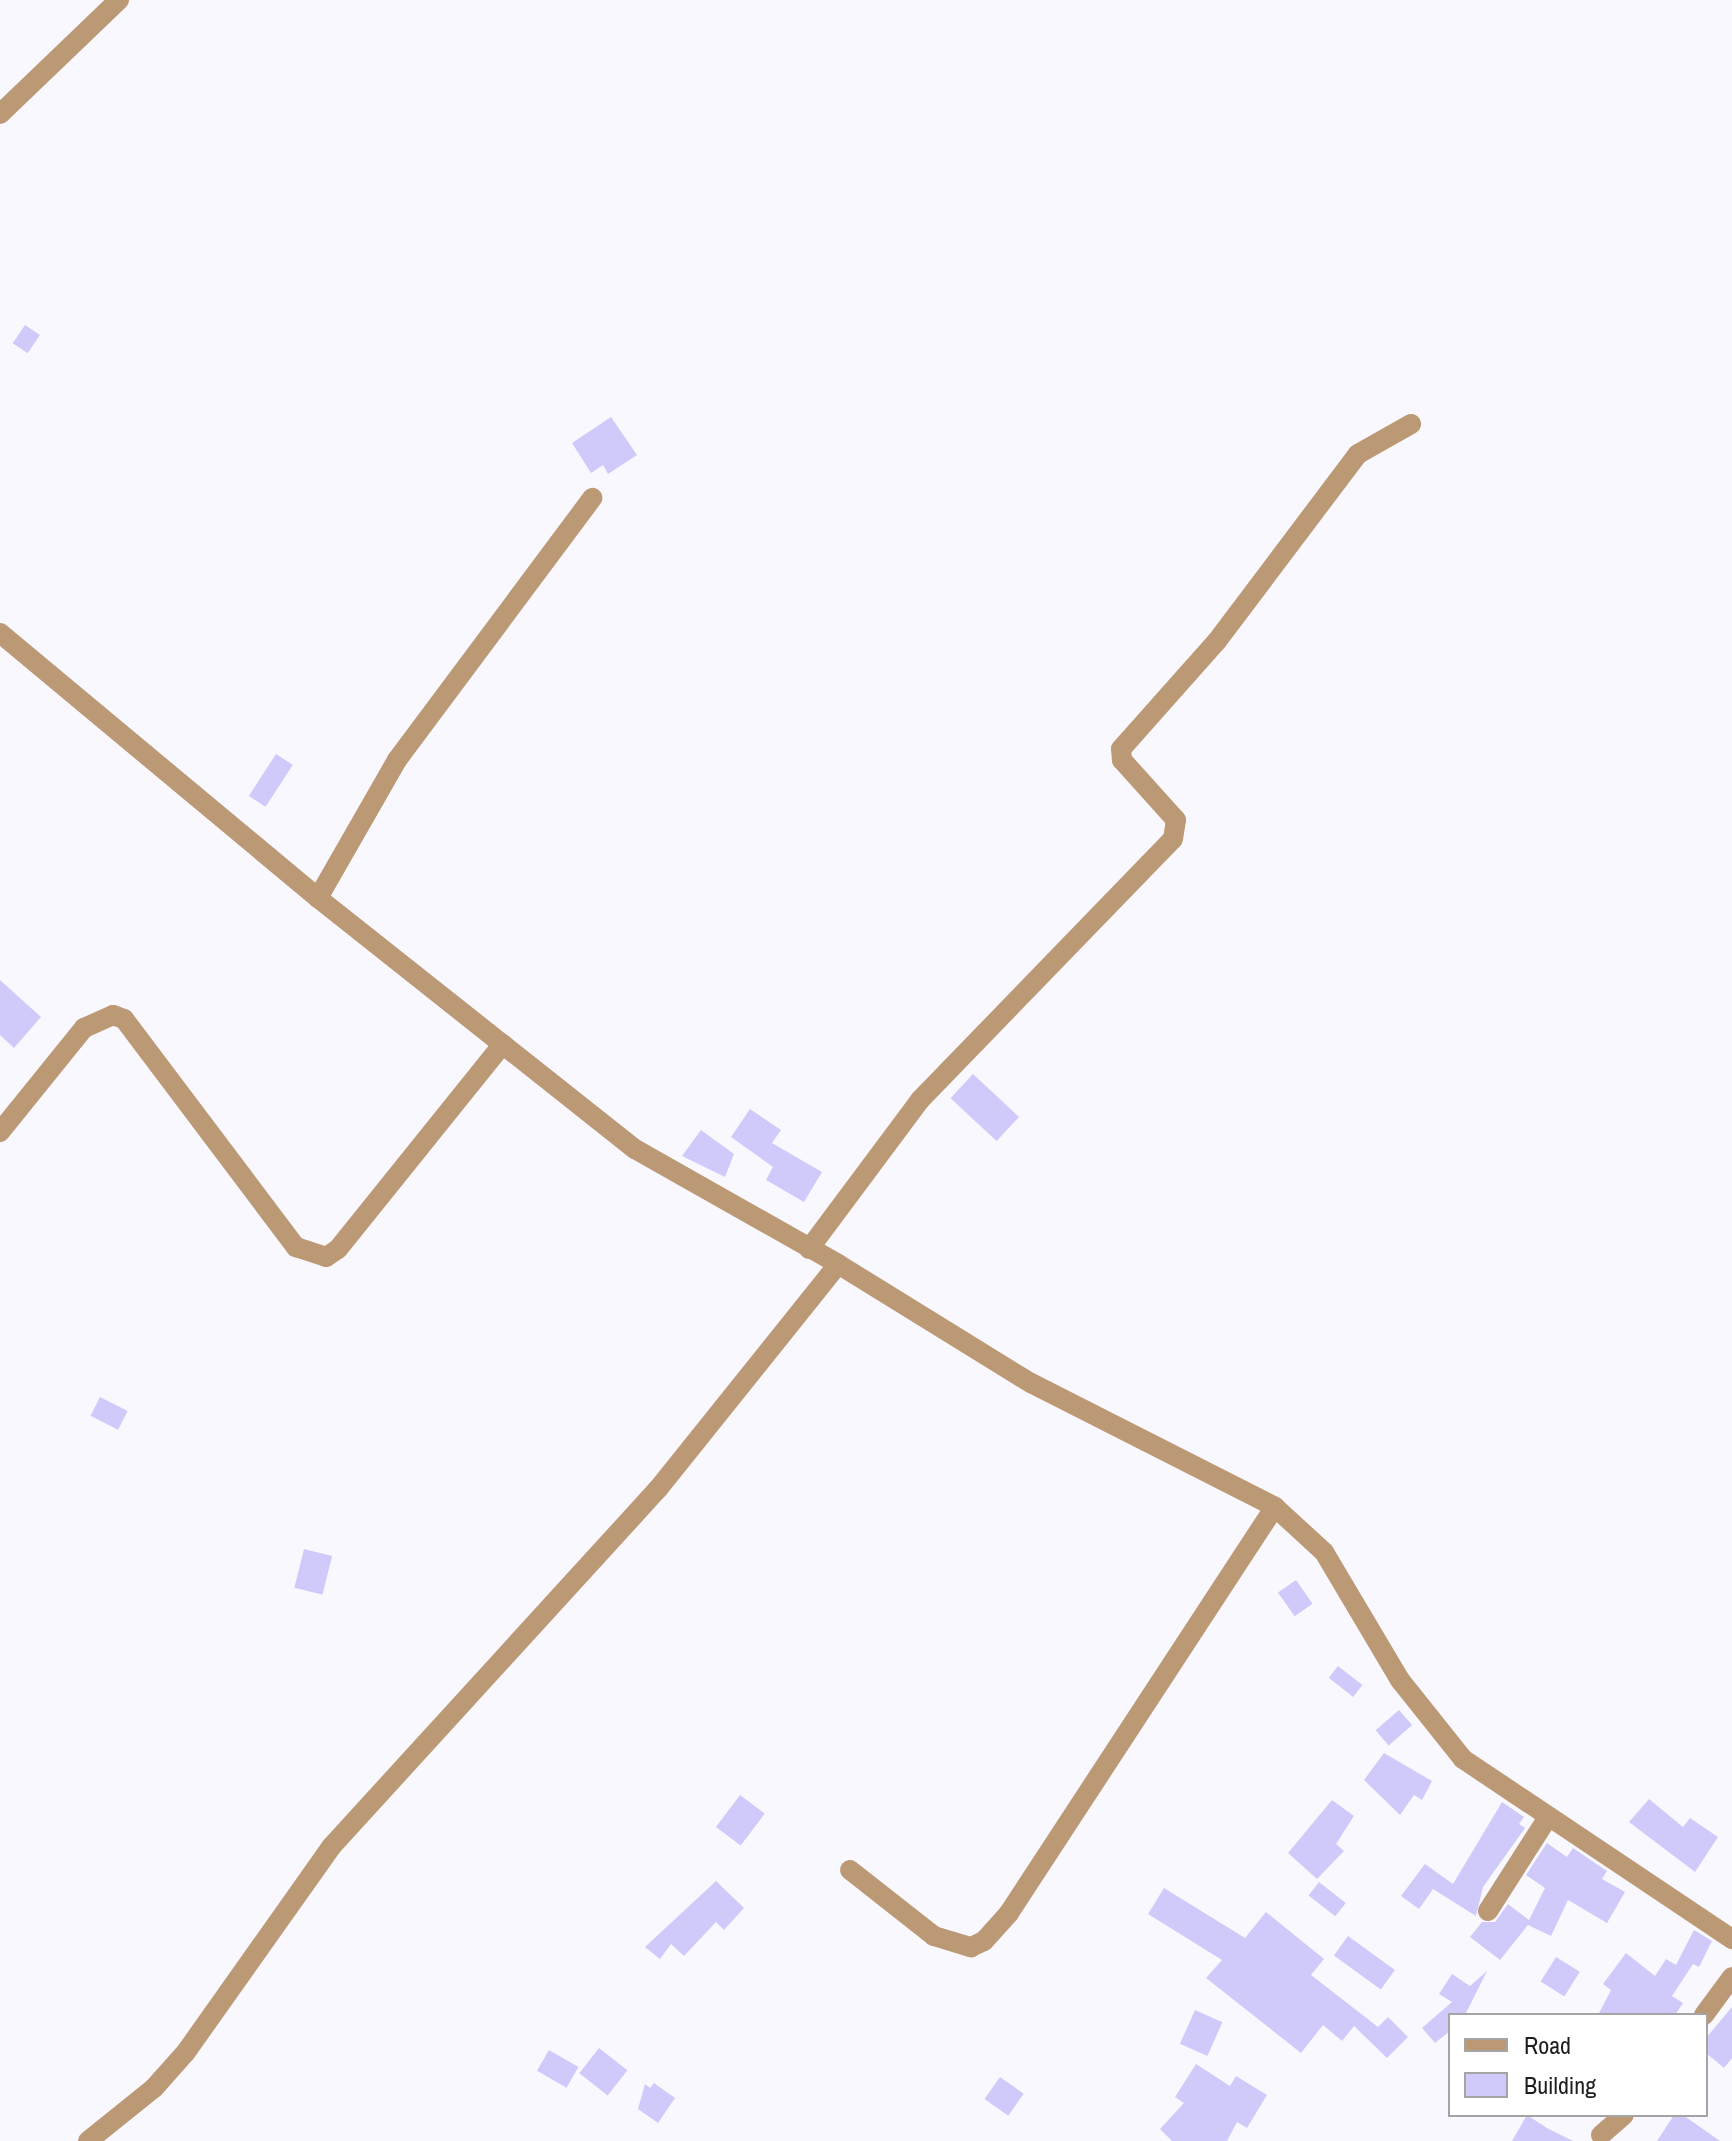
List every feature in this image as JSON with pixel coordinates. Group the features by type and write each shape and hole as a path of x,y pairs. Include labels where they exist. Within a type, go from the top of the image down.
{"street":[{"path":"0,114 119,0"},
{"path":"809,1249 920,1100 1173,839 1176,820 1122,760 1121,749 1217,641 1358,454 1411,424"},
{"path":"318,898 397,760 592,498"},
{"path":"0,633 318,898 635,1149 838,1264 1031,1383 1275,1507 1324,1552 1400,1680 1463,1759 1548,1817 1611,1854 1732,1939"},
{"path":"0,1132 84,1028 113,1015 124,1019 296,1247 326,1257 338,1249 503,1044"},
{"path":"88,2141 154,2088 186,2052 331,1847 658,1489 838,1264"},
{"path":"850,1870 934,1936 971,1947 984,1941 1009,1913 1275,1507"},
{"path":"1488,1911 1548,1817"},
{"path":"1705,2013 1732,1977"},
{"path":"1601,2135 1622,2117"}],"building":[{"path":"25,325 40,335 28,353 13,343"},
{"path":"611,417 637,455 608,474 603,465 591,473 572,443"},
{"path":"276,754 293,765 266,807 249,796"},
{"path":"0,980 41,1017 14,1048 0,1035"},
{"path":"973,1074 1019,1117 997,1141 950,1098"},
{"path":"750,1109 781,1130 772,1143 822,1172 804,1202 766,1180 773,1167 731,1137"},
{"path":"701,1130 734,1154 725,1177 682,1156"},
{"path":"100,1397 128,1411 118,1430 90,1416"},
{"path":"304,1549 332,1556 322,1595 294,1588"},
{"path":"1296,1580 1313,1604 1295,1616 1278,1593"},
{"path":"1338,1666 1362,1685 1353,1697 1329,1678"},
{"path":"1399,1710 1412,1725 1389,1745 1376,1730"},
{"path":"1384,1753 1432,1781 1422,1800 1414,1795 1400,1815 1364,1780"},
{"path":"740,1795 765,1814 741,1846 716,1827"},
{"path":"1649,1799 1683,1827 1690,1818 1718,1837 1695,1872 1629,1822"},
{"path":"1332,1800 1354,1816 1336,1844 1344,1851 1317,1879 1288,1853"},
{"path":"1502,1802 1524,1817 1519,1824 1525,1828 1483,1887 1476,1916 1433,1889 1419,1909 1401,1896 1425,1864 1453,1884"},
{"path":"1547,1843 1567,1857 1573,1848 1607,1871 1602,1879 1625,1892 1607,1923 1568,1900 1551,1936 1528,1925 1500,1960 1470,1937 1482,1922 1495,1922 1508,1904 1529,1920 1545,1888 1526,1875"},
{"path":"716,1881 744,1908 724,1930 716,1922 684,1956 671,1944 660,1959 645,1947"},
{"path":"1319,1882 1346,1903 1335,1916 1309,1895"},
{"path":"1164,1888 1245,1938 1266,1912 1324,1959 1311,1975 1378,2027 1388,2017 1408,2037 1387,2058 1354,2026 1342,2041 1323,2025 1301,2053 1206,1978 1222,1960 1148,1914"},
{"path":"1694,1930 1712,1941 1699,1967 1693,1964 1672,1996 1683,2003 1676,2013 1599,2013 1611,1990 1603,1984 1626,1953 1655,1976 1666,1959 1676,1965"},
{"path":"1348,1936 1395,1970 1381,1990 1334,1955"},
{"path":"1556,1957 1580,1972 1564,1996 1541,1982"},
{"path":"1487,1971 1466,2013 1448,2013 1448,2033 1435,2043 1422,2028 1452,2002 1439,1994 1452,1974 1470,1986"},
{"path":"1732,2007 1732,2058 1724,2068 1708,2055 1708,2036"},
{"path":"1195,2010 1222,2022 1207,2056 1180,2044"},
{"path":"599,2048 627,2070 608,2095 579,2073"},
{"path":"549,2050 578,2067 566,2088 537,2071"},
{"path":"1196,2064 1230,2086 1236,2076 1267,2095 1247,2128 1237,2122 1227,2141 1172,2141 1160,2129 1184,2103 1175,2097"},
{"path":"1000,2077 1024,2094 1008,2116 985,2099"},
{"path":"654,2083 675,2098 658,2123 638,2109 645,2084 650,2088"},
{"path":"1526,2117 1530,2117 1573,2141 1512,2141"},
{"path":"1673,2117 1686,2117 1720,2141 1657,2141"}]}
